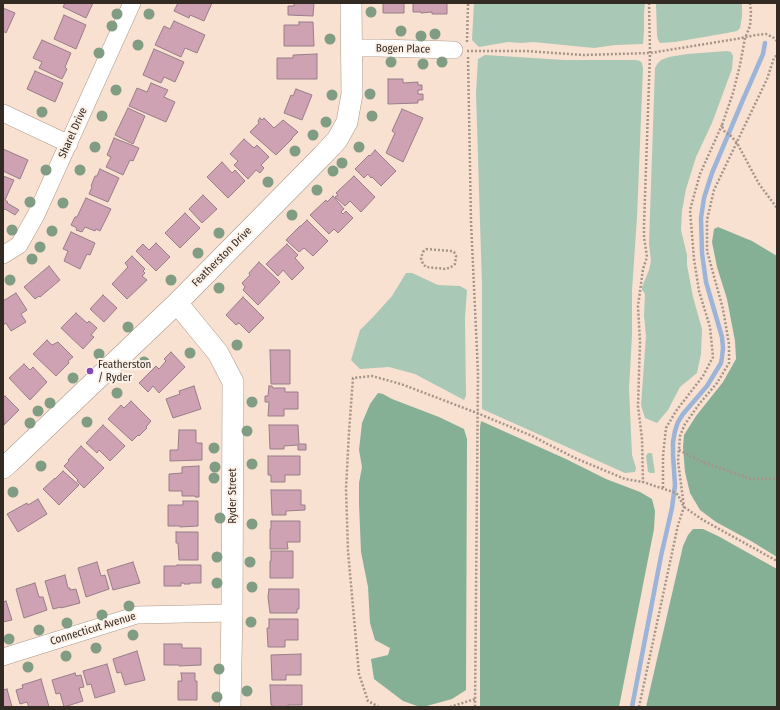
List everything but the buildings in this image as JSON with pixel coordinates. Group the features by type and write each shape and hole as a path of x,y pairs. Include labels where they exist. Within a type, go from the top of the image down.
{"street":[{"name":"Sharel Drive","path":"3,255 19,245 36,215 132,3"},
{"name":"Featherston Drive","path":"3,468 177,303 337,140 347,122 352,94 351,3"},
{"name":"Bogen Place","path":"352,48 463,48"},
{"path":"3,114 68,144"},
{"name":"Ryder Street","path":"177,303 218,353 233,382 230,707"},
{"name":"Connecticut Avenue","path":"3,657 138,615 232,613"}],"path":[{"path":"468,3 463,48 478,373 475,707"},
{"path":"643,482 642,439 638,406 640,342 638,306 642,269 647,257 644,225 650,53 649,3"},
{"path":"663,488 663,456 666,428 676,411 703,376 712,357 710,327 699,291 694,259 690,210 700,174 722,125 733,93 745,38 750,26 750,3"},
{"path":"463,48 584,55 650,53 766,34 777,41"},
{"path":"639,707 678,525 684,507 678,461 680,436 685,424 717,383 729,363 729,344 723,309 707,251 707,220 714,190 767,79 774,58 777,55"},
{"path":"722,125 727,134 737,143 759,184 777,208"},
{"path":"426,249 441,250 454,252 456,256 455,264 446,269 430,268 426,267 421,261 421,255 426,249"},
{"path":"379,707 368,701 359,674 348,551 346,489 353,378 372,376 401,384 477,413 625,479 643,482 672,491 678,495 684,507 703,520 777,561"},
{"path":"680,450 700,461 751,479 777,479"},
{"path":"450,707 475,699"}],"green space":[{"path":"474,3 645,3 643,44 615,45 594,48 533,42 508,42 479,47 472,40"},
{"path":"656,3 742,3 740,28 737,31 727,33 675,42 660,43 657,35"},
{"path":"727,51 731,52 733,56 732,69 712,123 696,157 686,189 682,211 681,230 687,255 687,265 693,297 702,329 701,354 697,373 680,387 668,410 657,423 645,418 641,405 646,336 644,315 645,295 642,287 651,261 649,244 655,68 661,60 669,57"},
{"path":"485,55 564,60 636,60 642,63 643,69 637,217 632,291 632,335 629,389 632,455 636,468 635,472 625,473 482,409 482,285 476,93 478,59"},
{"path":"718,227 752,241 777,256 777,557 716,522 700,510 690,493 685,472 683,447 684,435 696,416 723,382 736,359 735,341 727,299 717,267 712,242 714,229"},
{"path":"406,273 412,273 438,285 460,286 467,290 465,318 466,396 464,400 415,374 389,367 360,369 351,360 360,330 392,296"},
{"path":"378,393 439,417 464,429 467,439 466,690 452,699 423,707 403,701 374,679 371,659 388,655 390,648 375,640 370,623 368,587 361,552 359,483 362,467 359,450 362,423 370,404"},
{"path":"481,421 566,459 606,479 640,492 652,499 655,511 654,529 619,707 480,707"},
{"path":"648,453 652,453 655,473 648,472 646,456"},
{"path":"693,529 703,529 718,536 777,569 777,707 646,707 683,546 688,535"}],"waterway":[{"path":"632,707 661,556 672,508 675,485 673,455 675,431 683,414 707,386 721,363 722,357 722,337 706,282 702,253 701,218 704,198 712,173 763,54 765,43"}],"place":[{"name":"Featherston / Ryder","path":"90,371"}]}
